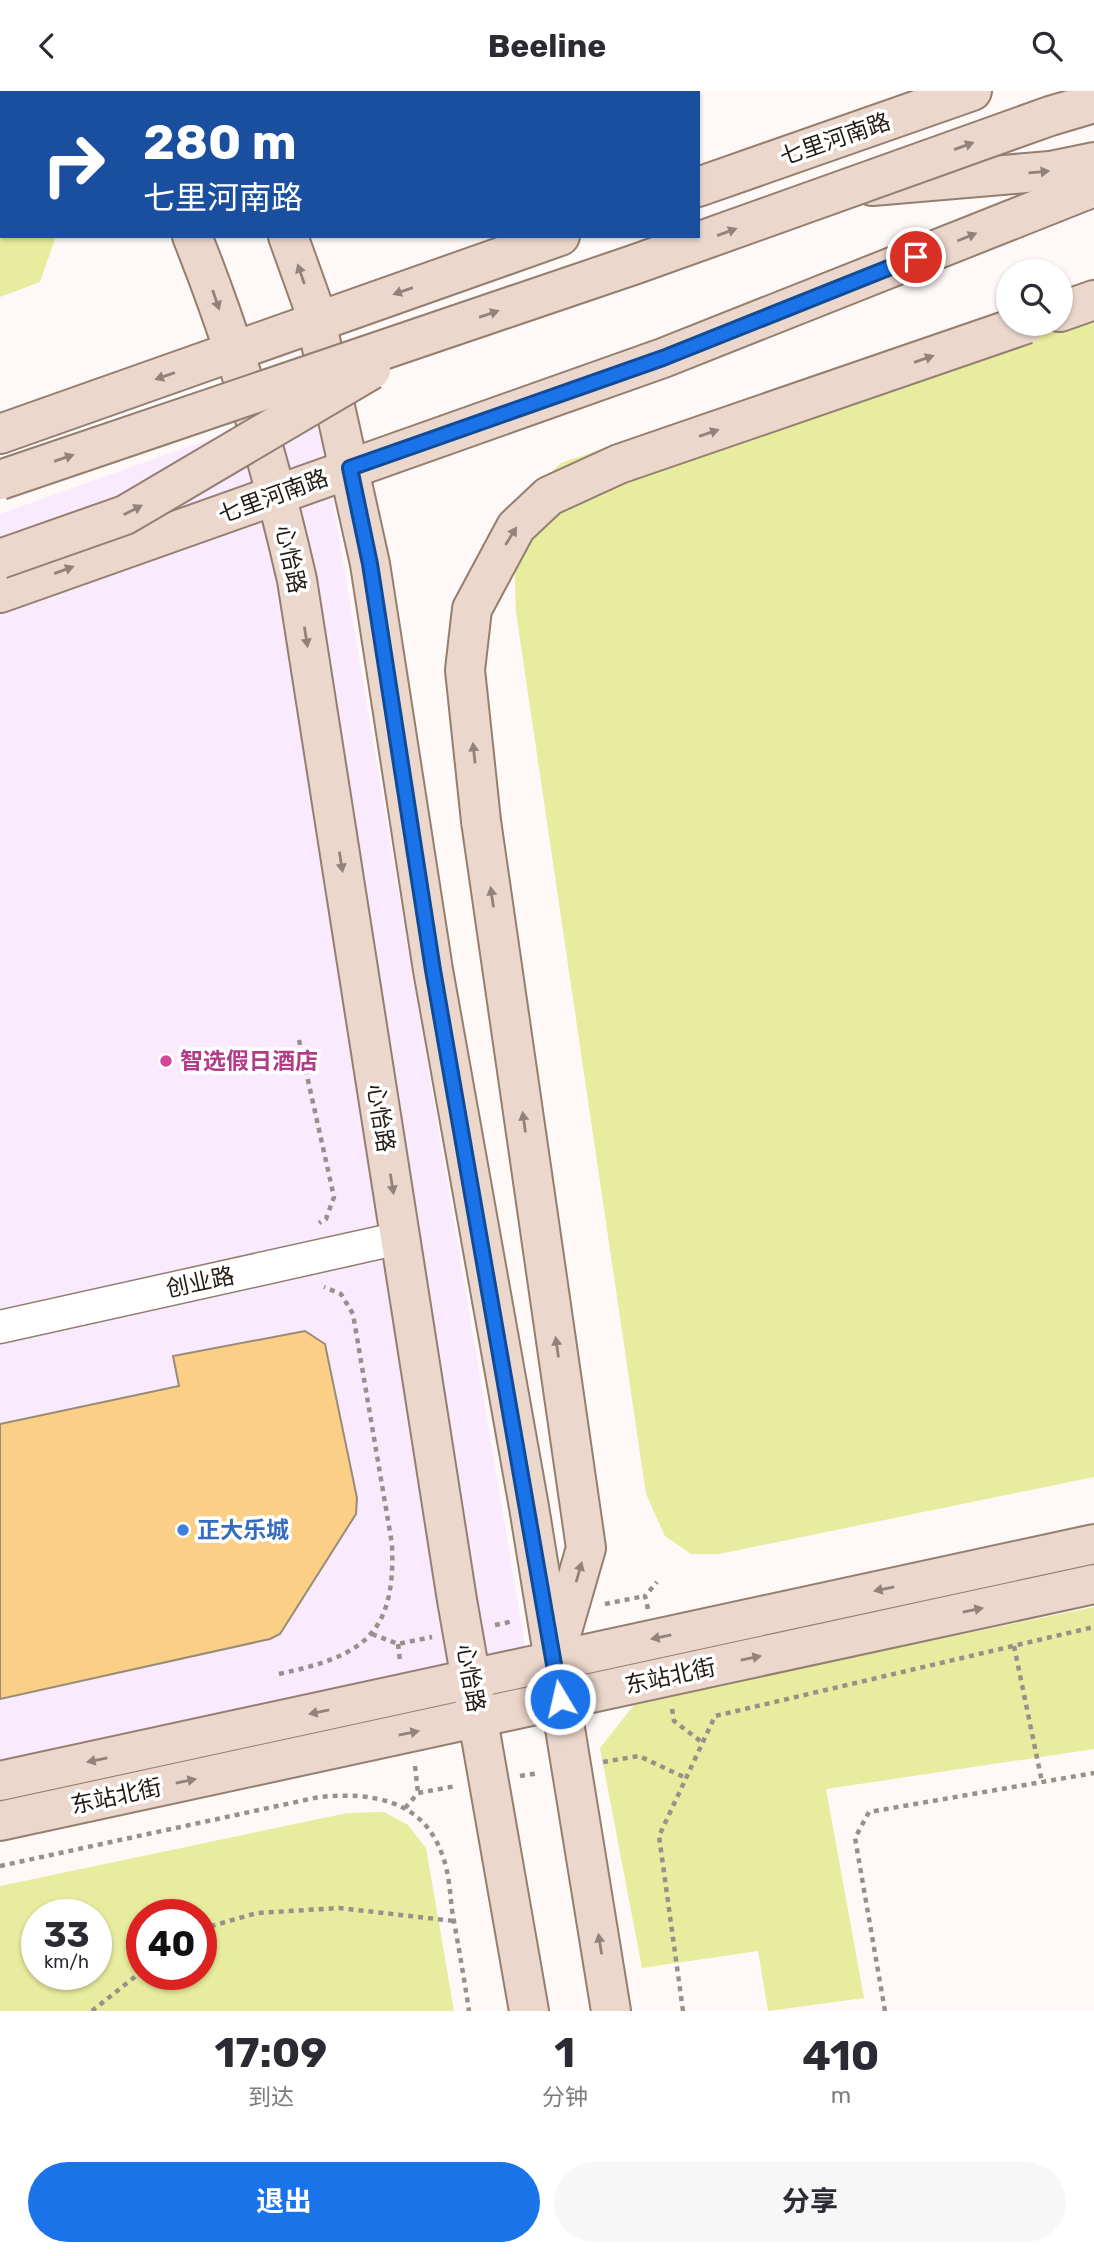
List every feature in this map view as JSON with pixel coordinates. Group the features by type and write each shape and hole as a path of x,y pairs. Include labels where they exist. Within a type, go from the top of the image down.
{"street":[{"name":"七里河南路","path":"700,186 972,91"},
{"path":"0,480 636,264 1050,116 1094,103"},
{"path":"849,188 1050,171 1094,162"},
{"name":"七里河南路","path":"0,593 663,358 1094,187"},
{"name":"心怡路","path":"193,238 234,351 278,494 297,580 463,1631 529,2011"},
{"path":"289,238 316,322 370,564 433,970 557,1613 554,1661 611,2011"},
{"path":"0,434 554,238"},
{"path":"1073,307 1094,300"},
{"path":"0,559 125,515 436,332"},
{"path":"557,1613 586,1548 481,821 465,670 472,609 516,527 549,496 619,464 996,334"},
{"name":"创业路","path":"0,1327 400,1238"},
{"name":"东站北街","path":"0,1780 1094,1544"},
{"name":"东站北街","path":"0,1821 1094,1584"}],"path":[{"path":"299,1040 334,1196 326,1219 314,1226"},
{"path":"279,1674 321,1665 344,1656 372,1634 390,1593 393,1574 392,1544 353,1314 341,1294 324,1286"},
{"path":"372,1634 398,1644 645,1596"},
{"path":"682,2011 659,1836 715,1716 1094,1627"},
{"path":"1014,1646 1042,1782"},
{"path":"885,2011 855,1838 869,1812 1094,1773"},
{"path":"0,1866 319,1797 354,1794 379,1797 405,1808 423,1822 444,1857 469,2011"},
{"path":"217,1924 257,1913 339,1908 454,1921"},
{"path":"92,2011 126,1984"}],"shaded area":[{"path":"316,401 533,1692 0,1805 0,514"}],"green space":[{"path":"0,238 55,238 40,282 0,297"},
{"path":"1094,280 1094,1477 719,1554 691,1554 665,1536 646,1494 516,612 514,552 532,490 561,463 996,313 996,336 1073,336 1073,287"},
{"path":"1094,1607 1094,1749 826,1789 864,1998 768,2011 758,1951 642,1968 600,1748 634,1705"},
{"path":"384,1812 408,1825 426,1848 454,2011 0,2011 0,1886 347,1813"}],"building":[{"path":"305,1331 325,1344 357,1498 356,1514 280,1634 270,1639 0,1699 0,1424 179,1386 173,1356"}],"place":[{"name":"智选假日酒店","path":"166,1061"},
{"name":"正大乐城","path":"183,1530"}],"route":[{"path":"560,1699 433,970 370,564 350,468 663,358 916,257"}]}
